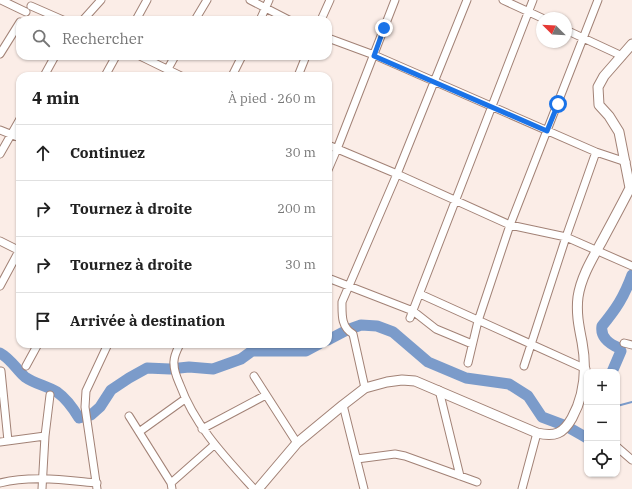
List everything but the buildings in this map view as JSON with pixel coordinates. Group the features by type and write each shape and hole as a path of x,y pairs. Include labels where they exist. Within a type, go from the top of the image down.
{"street":[{"path":"1,0 26,12"},
{"path":"87,16 101,0"},
{"path":"138,16 147,0"},
{"path":"197,16 206,0"},
{"path":"250,0 281,16"},
{"path":"262,16 269,0"},
{"path":"323,16 330,0"},
{"path":"332,161 395,0"},
{"path":"365,388 353,334 347,330 342,317 342,302 397,174 467,0"},
{"path":"503,0 536,15"},
{"path":"411,315 493,107 533,0"},
{"path":"468,363 478,321 510,225 598,0"},
{"path":"24,16 33,3 56,16"},
{"path":"0,54 16,29"},
{"path":"572,33 622,56"},
{"path":"332,40 374,56 596,152 626,162"},
{"path":"586,369 577,318 578,297 581,283 630,188 619,132 609,116 599,105 598,87 604,76 632,44"},
{"path":"46,72 53,60"},
{"path":"107,72 114,60"},
{"path":"146,60 164,72"},
{"path":"166,72 172,60"},
{"path":"234,72 240,60"},
{"path":"300,72 304,60"},
{"path":"0,154 16,126"},
{"path":"0,130 16,137"},
{"path":"332,147 397,174 510,225 566,237 632,266"},
{"path":"524,366 566,237 596,152"},
{"path":"0,241 16,248"},
{"path":"0,286 16,257"},
{"path":"332,280 411,315 436,329 472,344"},
{"path":"420,294 586,369"},
{"path":"26,366 36,348"},
{"path":"0,483 14,480 42,478 97,486 85,407 86,391 106,348"},
{"path":"179,348 174,367 185,399 202,429 214,445 254,489"},
{"path":"1,371 8,441"},
{"path":"254,376 297,444"},
{"path":"258,489 297,444 365,388 387,382 402,380 416,381 537,433 548,436 555,435 564,430 570,422 582,396 584,382"},
{"path":"439,390 460,476"},
{"path":"42,489 45,436 50,395"},
{"path":"202,429 266,395"},
{"path":"139,432 185,399"},
{"path":"343,405 364,489"},
{"path":"129,416 172,486 214,445"},
{"path":"522,489 537,433"},
{"path":"0,442 45,436"},
{"path":"620,450 632,460"},
{"path":"357,459 395,454 405,456 477,482"}],"waterway":[{"path":"613,369 621,351 619,348 606,340 603,334 602,326 619,302 632,275"},
{"path":"332,338 361,325 377,326 393,332 428,362 466,378 509,384 528,396 542,417 566,426 584,436"},
{"path":"0,353 4,355 25,377 61,395 70,404 79,418 91,415 100,407 111,390 147,368 170,369 189,367 213,369 241,359 252,351 306,351 312,348"},
{"path":"620,405 632,402"}],"route":[{"path":"384,28 374,56 433,82 547,131 558,104"}]}
